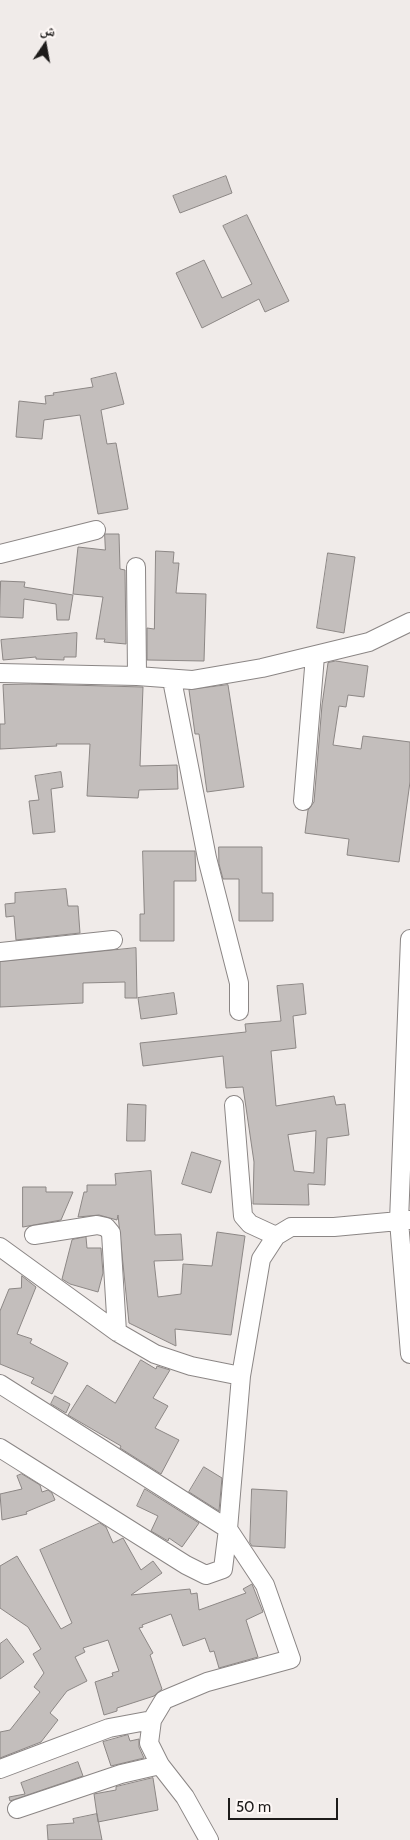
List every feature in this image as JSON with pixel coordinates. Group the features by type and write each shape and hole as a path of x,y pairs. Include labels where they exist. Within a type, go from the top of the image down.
{"street":[{"path":"0,554 96,530"},
{"path":"136,567 137,676"},
{"path":"0,673 137,676 192,680 315,656 369,642 410,622"},
{"path":"303,800 315,656"},
{"path":"172,680 207,858 239,983 239,1011"},
{"path":"410,939 404,1221 410,1354"},
{"path":"0,952 113,940"},
{"path":"234,1105 243,1216 250,1224 276,1236"},
{"path":"0,1448 186,1565 206,1575 223,1569 241,1376 261,1259 276,1236 291,1227 334,1227 404,1221"},
{"path":"34,1235 98,1225 106,1227 111,1233 117,1332"},
{"path":"0,1247 117,1332 155,1354 191,1366 241,1376"},
{"path":"0,1384 228,1529 265,1585 291,1659 208,1682 164,1700 152,1720 149,1744 160,1765 185,1797 209,1840"},
{"path":"0,1769 109,1728 152,1720"},
{"path":"17,1809 121,1774 160,1765"}],"building":[{"path":"226,176 232,193 180,213 173,196"},
{"path":"247,215 289,301 265,312 259,299 202,328 176,273 204,260 222,298 252,284 223,226"},
{"path":"116,373 124,404 101,410 107,444 116,443 128,509 98,514 80,415 44,420 42,439 16,437 19,401 46,404 45,396 93,387 91,379"},
{"path":"105,534 119,534 120,569 125,570 126,644 104,642 105,639 96,639 103,597 73,594 78,547 105,550"},
{"path":"156,551 174,552 173,563 179,563 176,593 206,594 204,661 147,660 147,628 154,629"},
{"path":"328,553 355,557 344,633 317,628"},
{"path":"1,581 25,582 24,587 73,595 69,620 57,620 56,604 24,599 23,618 0,617"},
{"path":"77,633 76,657 64,657 64,660 36,659 36,657 3,660 1,640"},
{"path":"336,661 368,666 364,697 348,695 346,707 339,706 333,745 361,749 363,736 410,742 410,782 399,862 347,855 349,839 305,833 308,810 314,802 322,705 328,663"},
{"path":"3,685 143,687 140,766 177,765 178,789 139,790 138,798 87,796 90,744 56,744 57,746 0,749 0,724 5,724"},
{"path":"228,685 244,787 207,792 199,734 195,734 189,690"},
{"path":"61,772 63,787 51,789 55,832 33,834 29,801 39,800 35,776"},
{"path":"219,847 262,847 262,893 273,893 273,921 239,921 239,879 223,879 219,864"},
{"path":"143,851 195,851 196,881 174,881 174,941 140,941 140,914 144,914"},
{"path":"66,889 68,906 78,906 80,933 16,940 14,916 6,917 5,904 15,903 15,893"},
{"path":"136,948 137,998 125,998 125,982 83,983 83,1003 0,1007 0,962"},
{"path":"303,984 306,1014 293,1016 296,1048 271,1051 276,1106 334,1096 336,1105 345,1104 349,1135 327,1138 325,1185 308,1184 309,1205 253,1204 254,1162 243,1087 226,1088 223,1056 143,1066 140,1043 246,1032 245,1024 281,1021 277,986","holes":["316,1131 314,1173 294,1171 288,1135"]},
{"path":"174,993 177,1014 141,1019 138,998"},
{"path":"128,1104 146,1105 145,1141 127,1141"},
{"path":"192,1152 221,1161 211,1193 182,1184"},
{"path":"151,1171 155,1235 181,1234 183,1260 154,1261 158,1297 181,1294 183,1264 212,1266 217,1232 245,1236 231,1335 175,1329 176,1346 129,1323 118,1215 117,1220 99,1215 78,1217 84,1192 87,1192 87,1185 116,1185 115,1174"},
{"path":"23,1187 46,1187 46,1192 73,1192 61,1220 23,1227"},
{"path":"86,1237 87,1248 101,1248 103,1273 98,1292 70,1284 62,1279 72,1240"},
{"path":"22,1276 36,1287 17,1334 32,1339 30,1343 68,1363 52,1394 31,1383 34,1378 0,1364 0,1311 9,1289 21,1288"},
{"path":"141,1360 156,1369 157,1366 170,1370 153,1398 168,1406 155,1428 179,1440 161,1474 120,1448 121,1446 68,1415 87,1385 115,1403"},
{"path":"55,1396 70,1404 66,1413 51,1404"},
{"path":"204,1467 222,1478 219,1511 189,1492"},
{"path":"22,1474 40,1485 42,1492 48,1490 52,1493 55,1500 26,1512 27,1514 2,1520 0,1494 22,1489 17,1476"},
{"path":"145,1489 199,1523 182,1547 169,1538 168,1541 151,1531 158,1516 137,1506"},
{"path":"252,1489 287,1491 285,1548 252,1546 250,1543"},
{"path":"100,1523 106,1527 113,1543 123,1538 141,1570 153,1561 162,1573 131,1595 190,1589 191,1594 197,1593 199,1610 246,1593 243,1589 252,1584 263,1612 246,1620 258,1657 219,1668 214,1651 210,1652 205,1638 183,1646 171,1614 142,1625 143,1627 139,1628 153,1653 150,1655 162,1689 154,1696 117,1708 117,1711 104,1715 95,1682 113,1676 112,1673 119,1671 108,1640 83,1648 85,1652 75,1657 87,1681 67,1691 50,1713 58,1720 41,1742 0,1758 0,1732 10,1730 40,1692 34,1687 44,1673 33,1654 41,1649 28,1627 0,1608 0,1566 17,1556 61,1629 72,1623 40,1550"},
{"path":"7,1639 24,1662 0,1679 0,1644"},
{"path":"128,1735 130,1741 139,1739 139,1747 144,1758 111,1766 103,1742"},
{"path":"78,1762 83,1776 10,1801 9,1797 25,1794 21,1783"},
{"path":"153,1778 158,1810 98,1822 94,1794 116,1790 116,1787"},
{"path":"97,1814 102,1840 48,1840 47,1825 74,1823 73,1819"}]}
